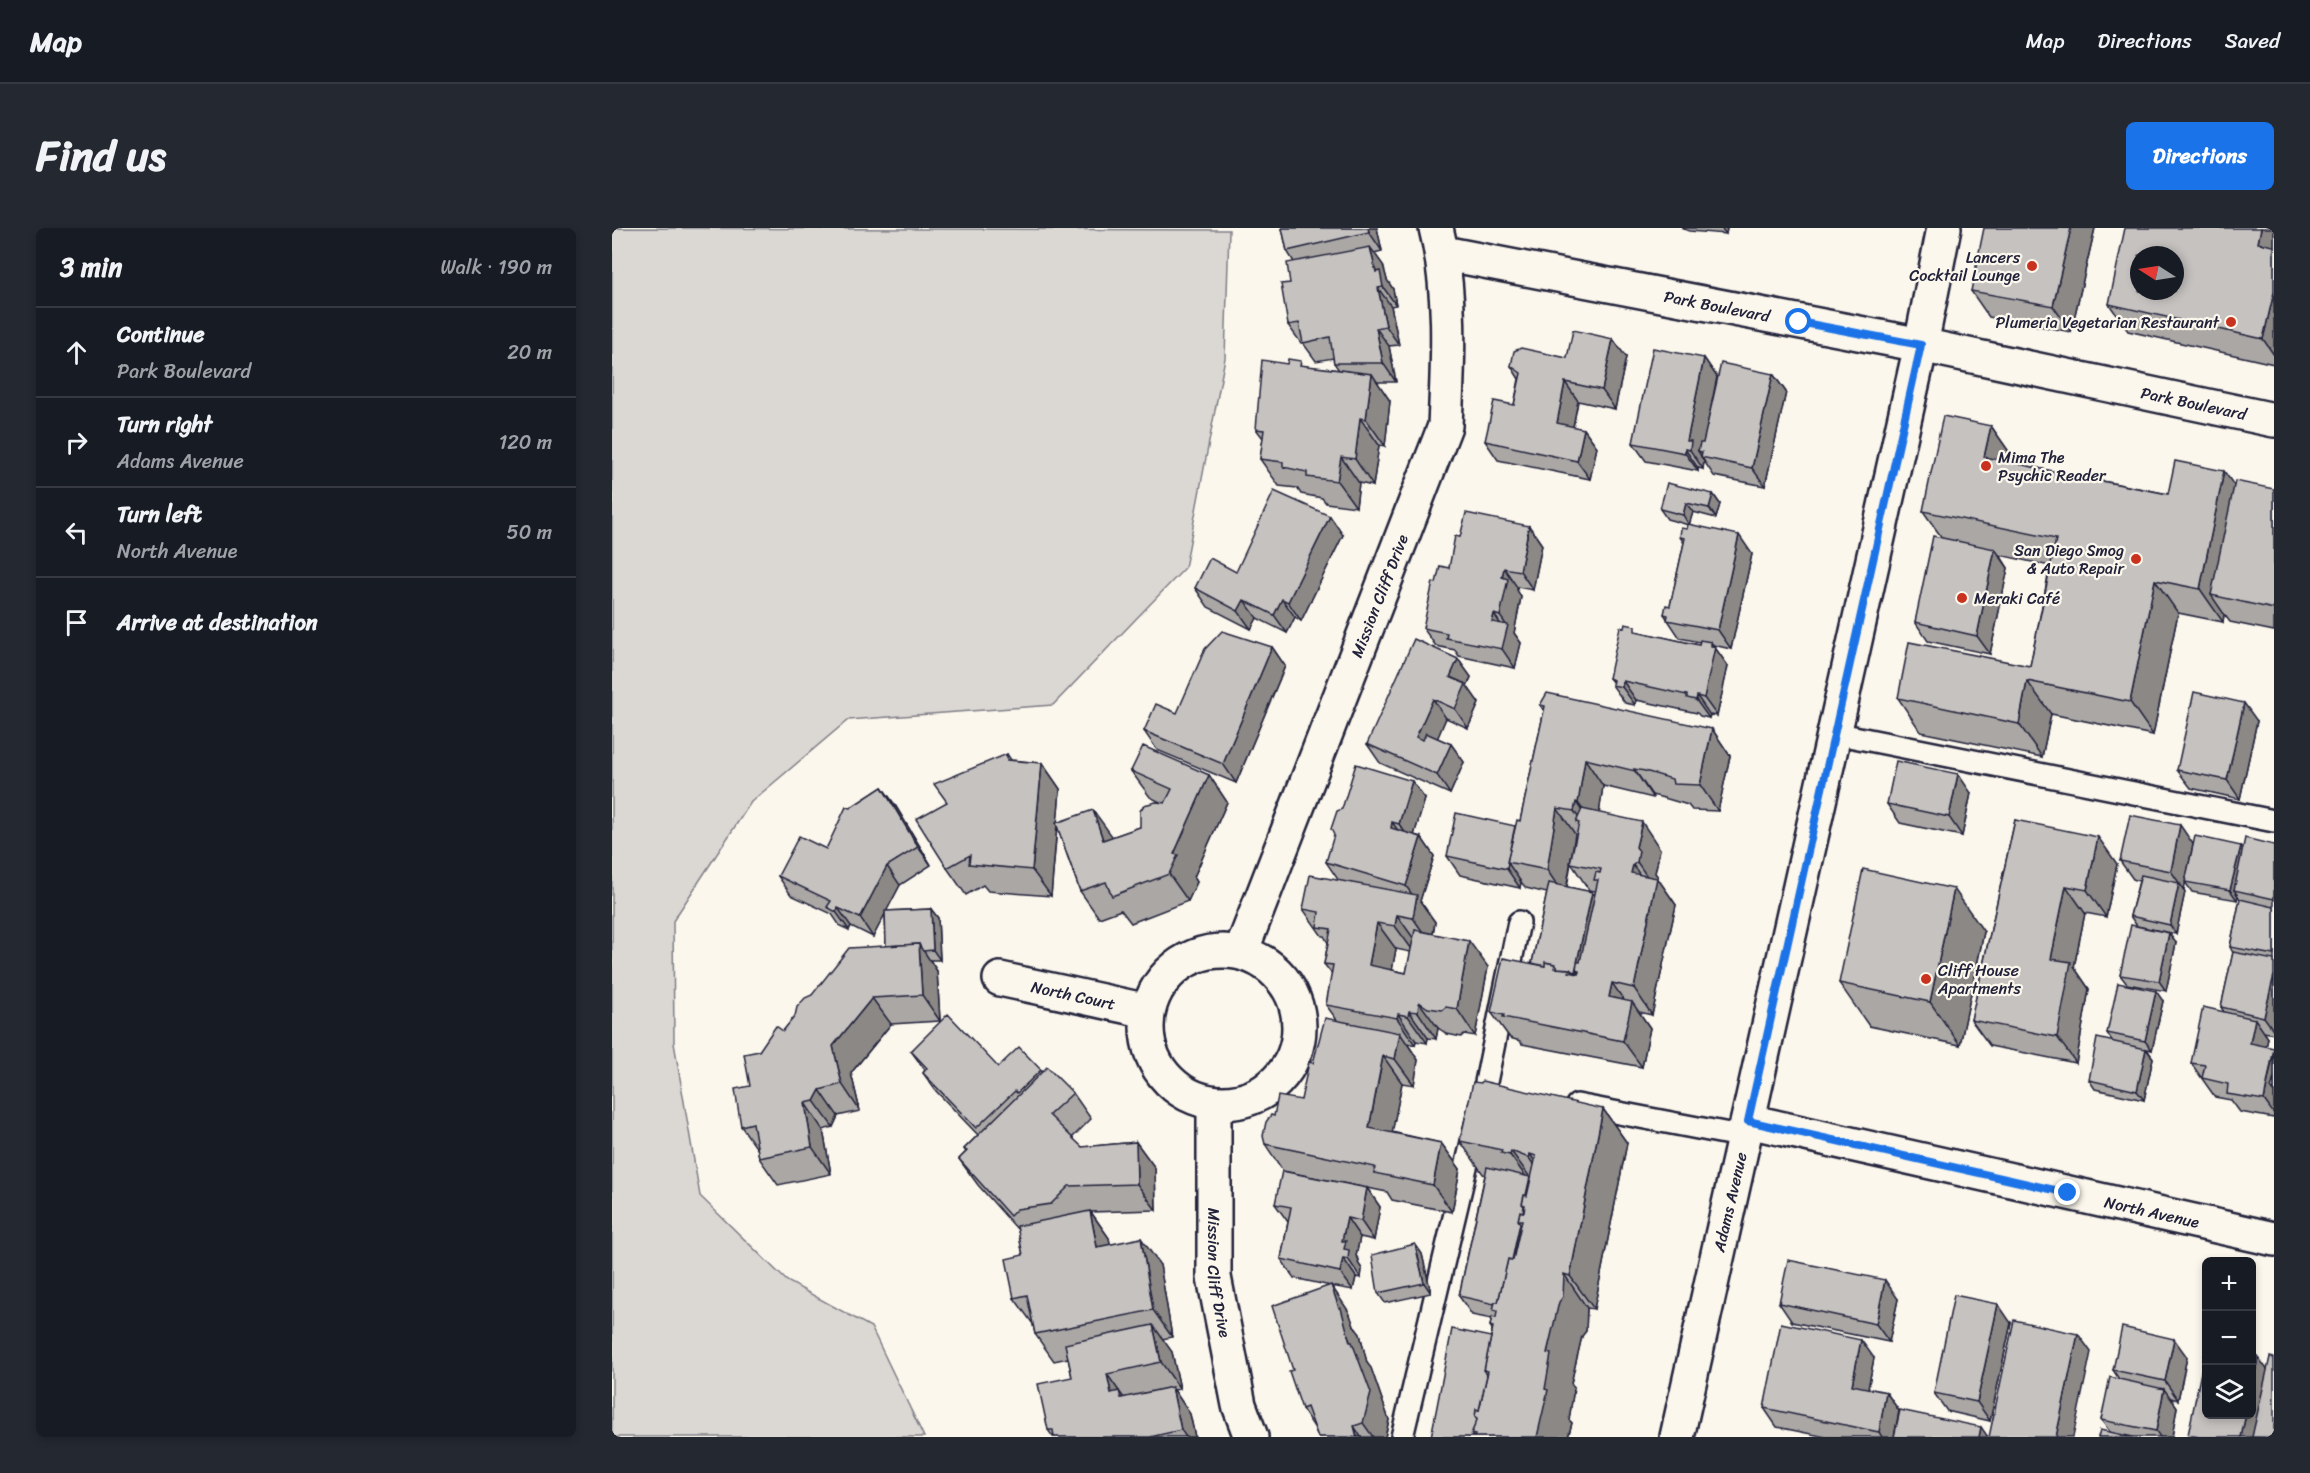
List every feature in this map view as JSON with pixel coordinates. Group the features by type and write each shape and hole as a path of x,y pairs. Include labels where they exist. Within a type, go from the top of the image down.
{"street":[{"name":"Adams Avenue","path":"1677,1437 1921,345 1944,228"},
{"name":"Park Boulevard","path":"1439,240 2274,420"},
{"name":"Mission Cliff Drive","path":"1241,952 1445,426 1448,360 1439,240"},
{"path":"1211,951 1241,952 1268,964 1288,985 1299,1012 1299,1041 1288,1068 1269,1089 1243,1102 1214,1105 1184,1094 1161,1073 1147,1043 1148,1011 1160,983 1183,962 1211,951"},
{"name":"North Court","path":"1000,979 1148,1011"},
{"name":"Mission Cliff Drive","path":"1214,1105 1214,1277 1239,1405 1251,1437"},
{"name":"North Avenue","path":"1746,1129 2274,1239"}],"lane":[{"path":"1834,733 2274,820"},
{"path":"1402,1437 1485,1087 1519,922"},
{"path":"1485,1087 1508,1091"},
{"path":"1552,1100 1746,1129"}],"shaded area":[{"path":"612,228 1229,230 1225,358 1185,568 1053,705 848,720 751,802 673,921 674,1043 700,1196 787,1281 871,1327 924,1437 612,1437"}],"building":[{"path":"1282,228 1368,228 1369,232 1287,251"},
{"path":"1984,228 2071,228 2053,306 1971,291"},
{"path":"2125,228 2261,228 2258,243 2274,246 2274,292 2263,339 2109,304"},
{"path":"1370,247 1376,272 1380,271 1383,287 1378,288 1386,326 1376,328 1383,363 1334,363 1330,337 1303,343 1299,323 1288,325 1281,284 1290,283 1287,263"},
{"path":"1573,330 1613,339 1602,390 1565,382 1557,423 1584,429 1577,461 1485,441 1494,401 1514,405 1521,373 1511,366 1514,351 1521,348 1567,358"},
{"path":"1653,348 1704,358 1687,441 1691,441 1690,450 1685,449 1685,453 1633,443"},
{"path":"1288,359 1301,361 1300,365 1372,374 1366,419 1360,418 1355,459 1341,457 1337,481 1307,477 1307,472 1283,467 1283,462 1260,459 1264,430 1256,429 1262,360 1287,364"},
{"path":"1721,363 1773,374 1752,468 1701,457 1702,452 1698,451 1700,443 1703,443"},
{"path":"1943,416 1991,426 1984,457 2168,494 2175,461 2224,471 2200,589 2155,580 2130,702 2027,681 2019,724 1898,698 1909,642 2030,666 2056,539 1923,511"},
{"path":"2235,481 2274,489 2274,609 2211,595"},
{"path":"1667,483 1713,494 1709,508 1686,503 1683,515 1660,509"},
{"path":"1274,491 1330,516 1288,602 1282,599 1274,615 1244,600 1238,611 1195,588 1210,558 1236,572"},
{"path":"1466,513 1529,526 1520,571 1504,568 1502,577 1508,579 1500,616 1494,614 1492,622 1508,625 1502,649 1446,638 1447,633 1423,628 1433,582 1436,583 1440,566 1449,568 1455,536 1460,537"},
{"path":"1688,524 1739,535 1718,630 1667,620 1668,615 1664,614 1666,605 1670,606 1685,538 1680,537 1681,528 1687,529"},
{"path":"1933,536 1995,549 1977,636 1915,622"},
{"path":"1625,624 1635,626 1635,631 1699,645 1700,640 1711,642 1711,646 1715,647 1704,698 1697,696 1696,700 1687,698 1687,695 1623,681 1622,687 1612,685 1613,680 1609,678 1620,627 1624,628"},
{"path":"1222,631 1272,647 1223,764 1144,731 1156,704 1177,713 1205,649"},
{"path":"1414,639 1458,659 1450,677 1466,684 1455,709 1433,699 1416,737 1423,740 1426,733 1451,744 1437,775 1367,744"},
{"path":"2194,692 2244,703 2227,780 2177,770"},
{"path":"1547,693 1712,729 1700,785 1673,784 1672,779 1645,771 1634,769 1635,771 1585,759 1578,803 1576,802 1574,811 1557,808 1547,870 1507,862 1517,820 1520,821 1545,706 1540,705"},
{"path":"1143,746 1209,775 1174,854 1178,855 1169,874 1112,896 1106,882 1080,891 1056,823 1093,810 1103,840 1140,827 1140,811 1144,805 1156,802 1165,803 1172,789 1131,771"},
{"path":"1007,754 1007,760 1042,763 1032,870 969,864 970,855 947,868 916,819 947,802 934,784"},
{"path":"1896,761 1958,774 1949,817 1887,804"},
{"path":"1356,764 1412,781 1399,824 1392,822 1391,828 1421,837 1406,886 1326,862 1334,835 1331,829 1337,811 1342,809"},
{"path":"882,787 918,847 887,866 860,918 838,908 836,912 827,907 831,901 778,876 799,836 826,849 846,807 850,808"},
{"path":"1582,809 1642,822 1636,847 1639,851 1637,862 1633,865 1631,873 1657,878 1634,988 1612,983 1609,997 1632,1002 1623,1041 1503,1017 1504,1015 1491,1012 1503,958 1544,966 1545,962 1555,964 1554,968 1570,969 1569,972 1579,974 1576,970 1577,962 1580,962 1598,880 1594,880 1596,872 1600,873 1601,869 1570,863 1579,823 1576,822"},
{"path":"1456,813 1515,826 1507,869 1447,856"},
{"path":"2130,815 2180,825 2171,871 2120,861"},
{"path":"2015,820 2098,837 2087,890 2066,886 2051,959 2071,962 2057,1037 1971,1020"},
{"path":"2195,836 2241,846 2230,890 2185,882"},
{"path":"2245,838 2274,845 2274,899 2234,890"},
{"path":"1863,869 1954,889 1930,1002 1839,983"},
{"path":"1310,875 1417,895 1413,918 1397,915 1395,926 1377,923 1369,965 1406,973 1415,930 1469,941 1457,1009 1428,1008 1419,1002 1418,1012 1409,1011 1408,1016 1398,1014 1397,1018 1326,1005 1333,965 1324,964 1331,929 1317,927 1319,912 1303,909"},
{"path":"2141,875 2179,883 2170,925 2130,916"},
{"path":"1549,883 1592,892 1575,972 1558,968 1555,964 1545,962 1545,966 1532,963"},
{"path":"2240,899 2274,907 2274,955 2230,947"},
{"path":"931,909 933,950 923,951 919,944 886,946 885,911"},
{"path":"2131,925 2169,933 2159,981 2120,975"},
{"path":"919,944 922,995 872,998 833,1046 842,1084 820,1090 814,1101 805,1103 812,1147 759,1158 753,1123 741,1126 735,1089 750,1086 744,1054 759,1051 776,1026 783,1031 795,1016 797,1007 805,998 812,995 849,948"},
{"path":"2233,952 2274,960 2274,975 2264,1017 2221,1007"},
{"path":"2118,983 2156,991 2145,1041 2107,1033"},
{"path":"2203,1007 2255,1019 2250,1043 2274,1048 2264,1100 2227,1094 2228,1084 2202,1078 2205,1065 2191,1063"},
{"path":"948,1014 998,1067 1019,1047 1041,1070 976,1128 923,1073 927,1068 911,1051"},
{"path":"1325,1018 1400,1033 1395,1059 1383,1056 1369,1128 1441,1143 1433,1185 1374,1173 1375,1167 1265,1144 1263,1136 1266,1122 1271,1115 1274,1116 1278,1096 1301,1100 1309,1062 1313,1063"},
{"path":"2097,1038 2146,1049 2137,1091 2089,1080"},
{"path":"1047,1067 1073,1093 1049,1115 1082,1147 1136,1142 1137,1184 1069,1186 1051,1204 1017,1209 1010,1216 959,1159 967,1151 964,1149"},
{"path":"1482,1081 1603,1109 1570,1276 1564,1274 1563,1297 1559,1302 1547,1353 1551,1354 1545,1389 1548,1390 1537,1437 1474,1437 1475,1435 1471,1434 1488,1371 1484,1370 1493,1327 1490,1326 1492,1317 1496,1318 1497,1311 1493,1310 1495,1302 1498,1302 1508,1259 1513,1260 1522,1220 1518,1220 1520,1211 1524,1212 1525,1205 1522,1204 1524,1195 1527,1196 1536,1156 1530,1154 1529,1158 1511,1151 1510,1155 1501,1153 1502,1150 1460,1141 1473,1082 1481,1083"},
{"path":"1487,1167 1530,1177 1522,1204 1523,1212 1520,1211 1518,1220 1520,1223 1512,1260 1508,1259 1498,1302 1494,1304 1459,1296"},
{"path":"1282,1171 1367,1188 1361,1221 1347,1218 1342,1241 1346,1241 1344,1249 1349,1250 1348,1259 1343,1258 1340,1272 1281,1259 1291,1207 1275,1204"},
{"path":"1090,1211 1097,1247 1141,1238 1153,1310 1035,1334 1027,1295 1014,1298 1006,1259 1023,1255 1017,1226"},
{"path":"1415,1244 1424,1283 1378,1293 1372,1255"},
{"path":"1788,1260 1885,1280 1876,1324 1779,1303"},
{"path":"1331,1285 1339,1308 1341,1308 1350,1342 1352,1342 1371,1393 1363,1423 1354,1426 1357,1437 1318,1437 1307,1407 1302,1409 1289,1371 1293,1370 1272,1306"},
{"path":"1954,1295 1998,1304 1977,1402 1934,1393"},
{"path":"2014,1320 2078,1334 2056,1437 1989,1437"},
{"path":"1781,1323 1861,1340 1852,1385 1886,1392 1879,1432 1764,1408"},
{"path":"1153,1325 1161,1362 1107,1374 1111,1393 1119,1391 1121,1398 1172,1387 1181,1430 1150,1437 1054,1437 1053,1430 1048,1430 1038,1384 1072,1377 1065,1344"},
{"path":"2122,1327 2174,1339 2165,1381 2113,1370"},
{"path":"1452,1329 1491,1337 1484,1370 1487,1375 1479,1410 1476,1409 1477,1420 1471,1434 1473,1437 1431,1437"},
{"path":"2270,1357 2274,1358 2274,1437 2252,1437"},
{"path":"2202,1367 2202,1419 2245,1419 2241,1437 2188,1435"},
{"path":"2110,1377 2164,1389 2156,1431 2101,1420"},
{"path":"1900,1410 1981,1427 1979,1437 1894,1437"},
{"path":"2100,1430 2133,1437 2098,1437"}],"place":[{"name":"Lancers Cocktail Lounge","path":"2032,266"},
{"name":"Plumeria Vegetarian Restaurant","path":"2231,322"},
{"name":"Mima The Psychic Reader","path":"1986,466"},
{"name":"San Diego Smog & Auto Repair","path":"2136,559"},
{"name":"Meraki Café","path":"1962,598"},
{"name":"Cliff House Apartments","path":"1926,979"}],"route":[{"path":"1799,322 1921,345 1748,1121 2068,1193"}]}
